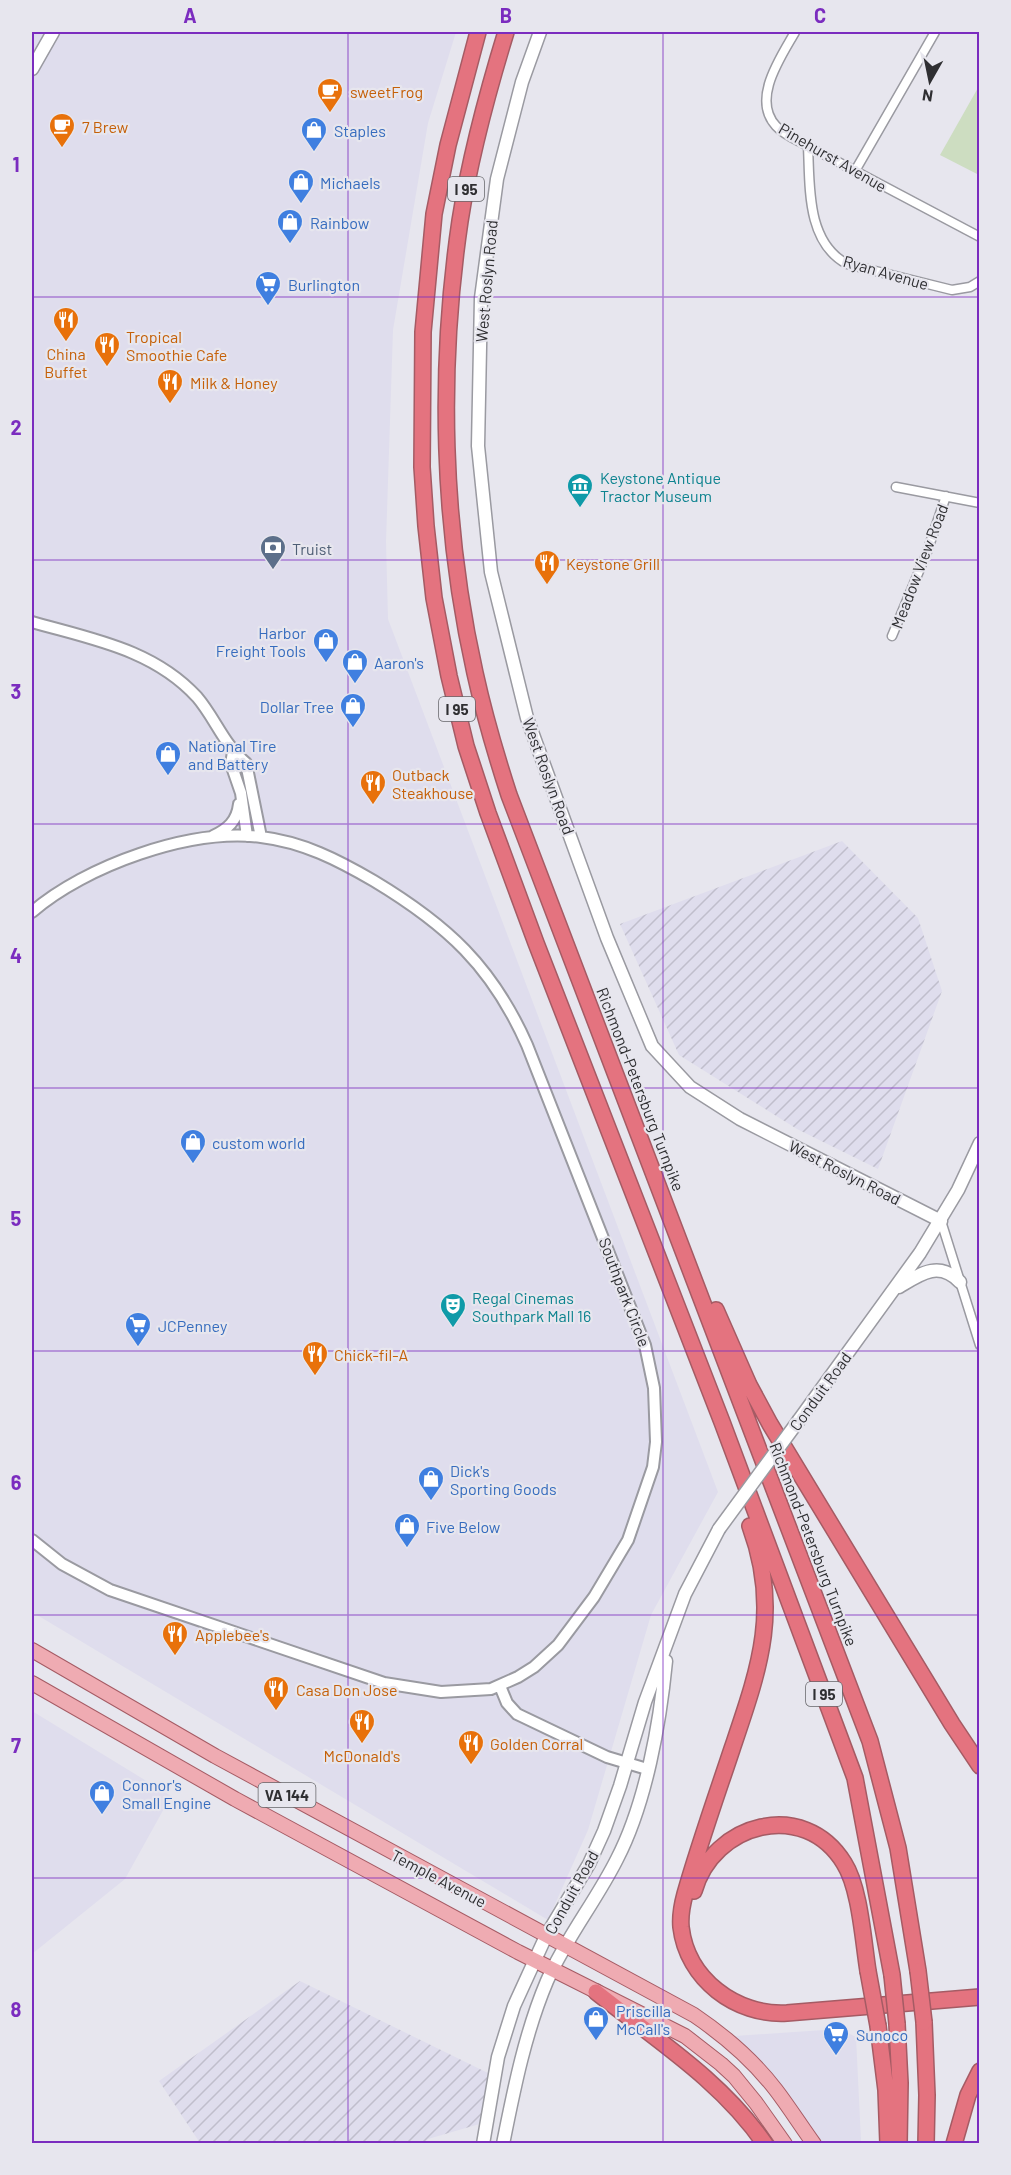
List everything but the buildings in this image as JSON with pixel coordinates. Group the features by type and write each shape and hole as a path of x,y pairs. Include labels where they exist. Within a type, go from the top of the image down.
{"highway":[{"name":"I 95","path":"478,32 448,145 434,214 427,276 422,388 422,467 434,598 449,676 464,736 488,813 540,954 722,1422 855,1778 892,1975 900,2083 899,2144"},
{"name":"Richmond-Petersburg Turnpike","path":"506,32 490,84 460,221 449,331 447,405 449,478 460,591 475,672 509,795 870,1741 898,1848 918,1971 924,2022 926,2144"},
{"path":"670,1214 730,1339 749,1385 770,1424 952,1724 980,1766"},
{"path":"722,1422 728,1467 756,1542 763,1568 765,1625 751,1691 684,1894 681,1925 685,1945 705,1980 723,1996 743,2007 764,2013 980,1997"},
{"path":"888,2144 886,2090 878,2026 868,1971 855,1895 849,1872 837,1853 822,1839 806,1831 788,1825 760,1826 732,1839 720,1848 706,1864 692,1900 690,1914 693,1938 703,1962 717,1979 746,1999 778,2006 980,1989"},
{"path":"596,1992 700,2072 740,2111 765,2144"},
{"path":"954,2144 968,2095 980,2071"}],"main road":[{"path":"32,69 53,32"},
{"name":"West Roslyn Road","path":"540,32 522,82 497,179 481,298 478,446 491,572 527,718 607,938 652,1046 690,1087 740,1119 941,1221"},
{"name":"Conduit Road","path":"483,2144 495,2074 514,2006 546,1936 589,1864 610,1815 645,1702 685,1594 719,1529 893,1291 941,1221 980,1143"},
{"path":"893,1291 932,1270 949,1273 960,1282"},
{"name":"Conduit Road","path":"503,2144 522,2054 552,1970 609,1874 626,1840 639,1804 662,1702 668,1643"},
{"name":"Temple Avenue","path":"32,1650 215,1756 694,2015 732,2043 775,2088 814,2144"},
{"name":"Temple Avenue","path":"32,1683 225,1794 552,1970 672,2029 722,2064 746,2090 785,2144"}],"street":[{"name":"Pinehurst Avenue","path":"795,32 769,85 770,118 781,131 980,237"},
{"path":"855,171 935,32"},
{"name":"Ryan Avenue","path":"808,146 815,224 823,242 839,259 847,264 942,288 962,290 980,280"},
{"path":"896,487 980,503"},
{"name":"Meadow View Road","path":"891,636 927,552 946,496"},
{"path":"32,622 120,647 143,656 178,679 212,716 233,753 246,763 261,837"},
{"path":"233,753 231,764 241,794 247,836"},
{"path":"32,912 83,878 130,857 207,838 222,831 238,815 241,794"},
{"name":"Southpark Circle","path":"32,1540 62,1564 110,1590 384,1683 416,1690 453,1692 484,1690 500,1686 534,1667 558,1646 594,1597 628,1540 652,1467 656,1442 654,1388 645,1345 527,1045 504,1001 478,963 459,942 426,914 340,861 295,843 261,837 207,838"},
{"path":"941,1221 980,1345"},
{"path":"500,1686 507,1703 517,1714 575,1744 627,1764 647,1769"}],"shaded area":[{"path":"32,32 456,32 428,123 393,330 386,542 388,619 718,1492 651,1615 588,1830 548,1920 32,1612"},
{"path":"842,841 918,918 942,991 878,1169 797,1129 679,1055 620,924"},
{"path":"32,1711 171,1796 125,1879 32,1954"},
{"path":"300,1981 492,2075 483,2123 428,2139 423,2144 200,2143 159,2081"},
{"path":"840,2029 856,2037 860,2143 822,2143 779,2085 734,2036"}],"green space":[{"path":"979,86 979,175 940,155"}],"place":[{"name":"sweetFrog","path":"330,114"},
{"name":"7 Brew","path":"62,149"},
{"name":"Staples","path":"314,153"},
{"name":"Michaels","path":"301,205"},
{"name":"Rainbow","path":"290,245"},
{"name":"Burlington","path":"268,307"},
{"name":"China Buffet","path":"66,343"},
{"name":"Tropical Smoothie Cafe","path":"107,368"},
{"name":"Milk & Honey","path":"170,405"},
{"name":"Keystone Antique Tractor Museum","path":"580,509"},
{"name":"Truist","path":"273,571"},
{"name":"Keystone Grill","path":"547,586"},
{"name":"Harbor Freight Tools","path":"326,664"},
{"name":"Aaron's","path":"355,685"},
{"name":"Dollar Tree","path":"353,729"},
{"name":"National Tire and Battery","path":"168,777"},
{"name":"Outback Steakhouse","path":"373,806"},
{"name":"custom world","path":"193,1165"},
{"name":"Regal Cinemas Southpark Mall 16","path":"453,1329"},
{"name":"JCPenney","path":"138,1348"},
{"name":"Chick-fil-A","path":"315,1377"},
{"name":"Dick's Sporting Goods","path":"431,1502"},
{"name":"Five Below","path":"407,1549"},
{"name":"Applebee's","path":"175,1657"},
{"name":"Casa Don Jose","path":"276,1712"},
{"name":"McDonald's","path":"362,1745"},
{"name":"Golden Corral","path":"471,1766"},
{"name":"Connor's Small Engine","path":"102,1816"},
{"name":"Priscilla McCall's","path":"596,2042"},
{"name":"Sunoco","path":"836,2057"}]}
